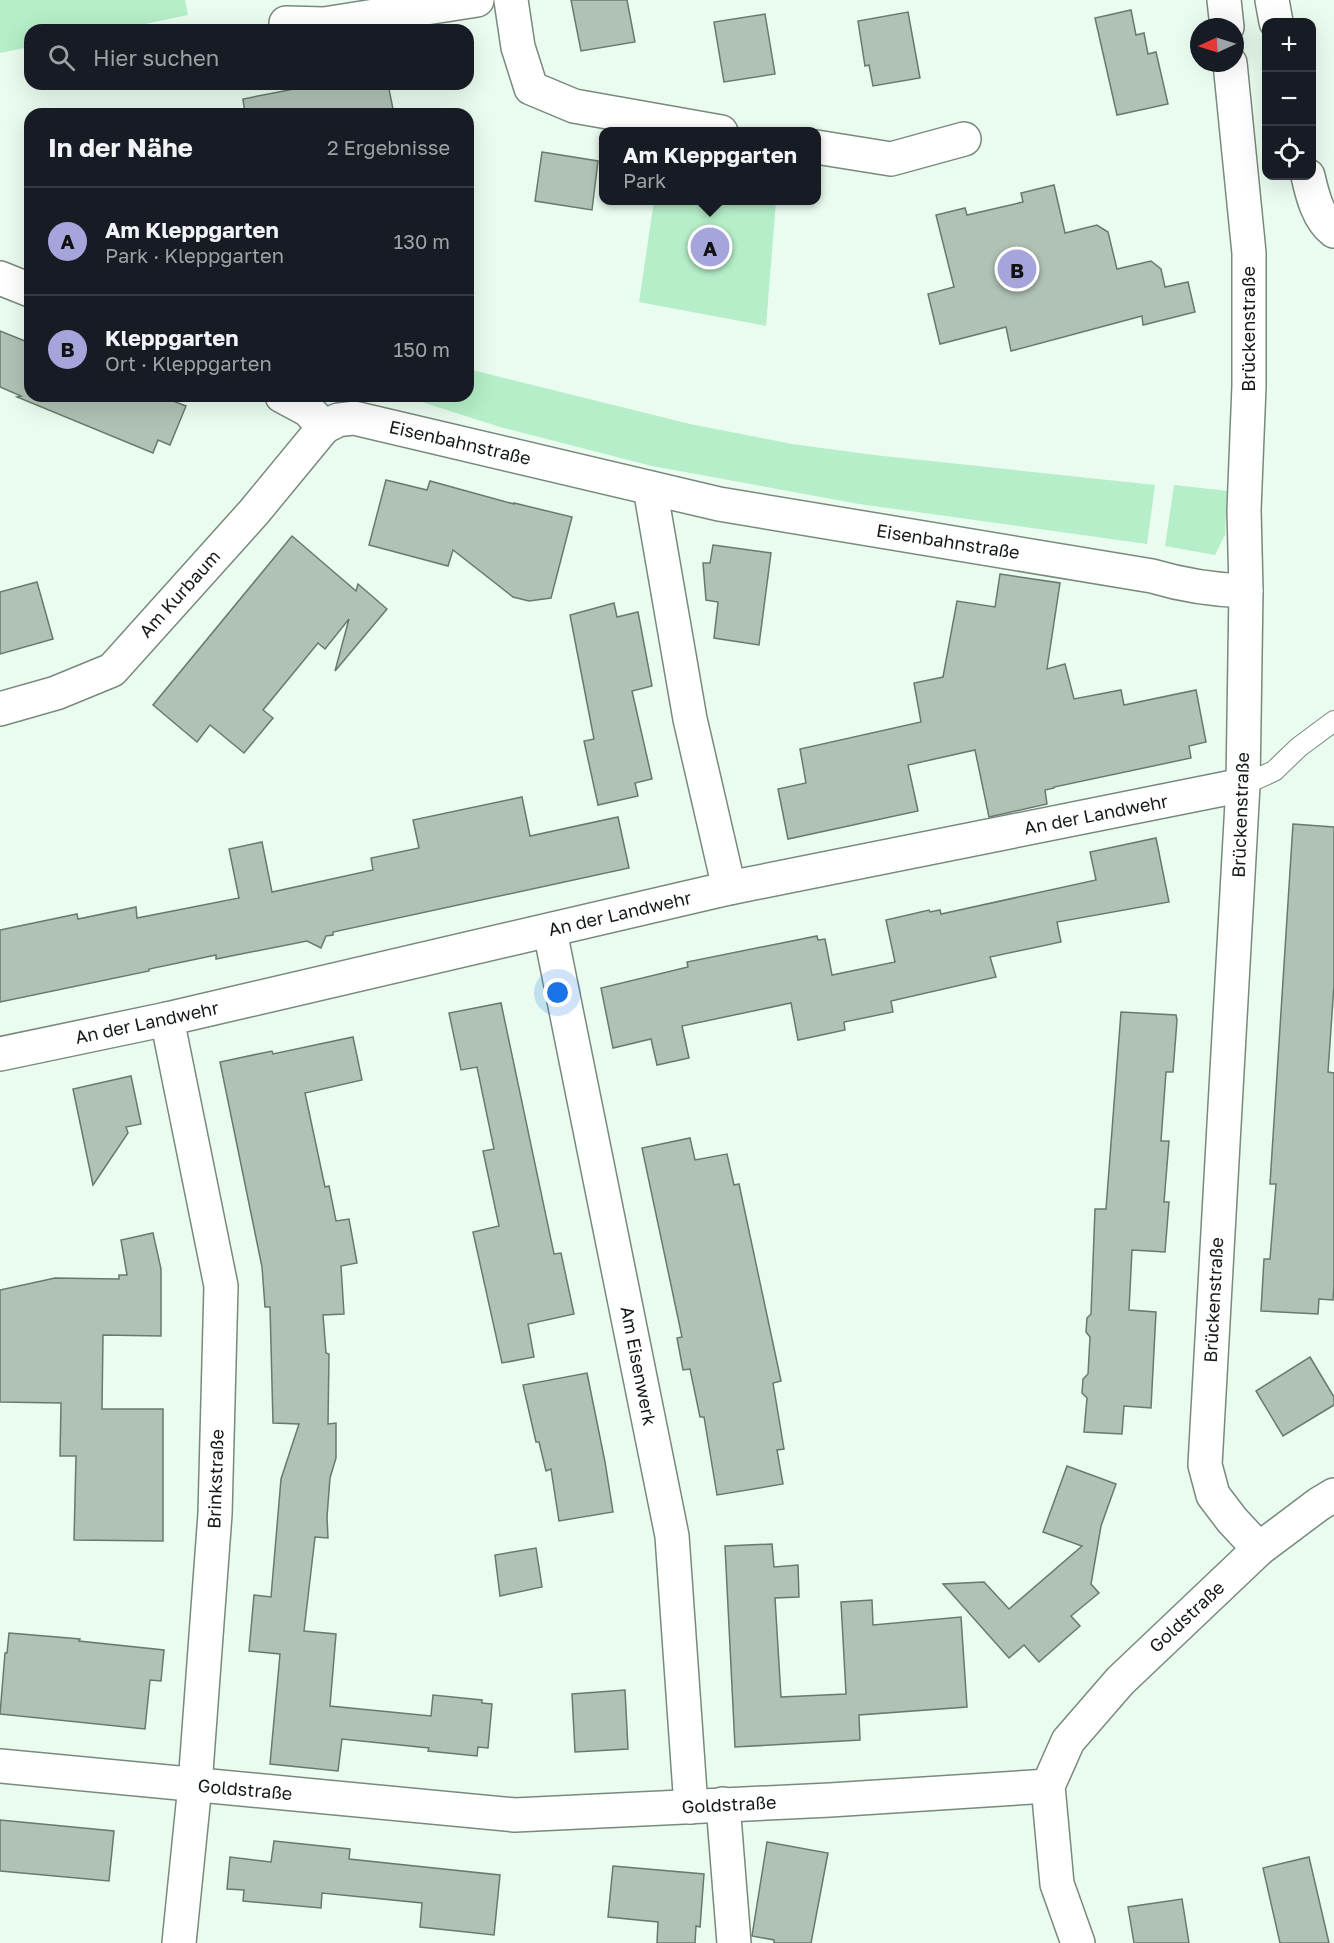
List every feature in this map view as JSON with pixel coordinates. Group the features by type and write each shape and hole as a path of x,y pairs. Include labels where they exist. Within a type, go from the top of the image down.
{"street":[{"path":"286,23 324,24 477,0"},
{"path":"511,0 518,47 531,88 574,106 693,127"},
{"path":"1224,0 1226,18"},
{"path":"1272,0 1275,18"},
{"name":"Brückenstraße","path":"1231,72 1249,253 1249,386 1244,510 1246,591 1243,785 1205,1465 1213,1495 1259,1549"},
{"path":"821,148 891,159 964,139"},
{"path":"1309,180 1313,197 1329,227 1334,231"},
{"path":"0,278 24,288"},
{"path":"293,402 308,410 324,428"},
{"name":"Eisenbahnstraße","path":"324,428 338,420 354,418 719,504 1166,580 1246,591"},
{"name":"Am Kurbaum","path":"0,709 56,693 112,670 254,512 324,428"},
{"path":"650,488 690,719 729,888"},
{"name":"An der Landwehr","path":"0,1054 167,1019 729,888 1243,785"},
{"name":"Am Eisenwerk","path":"550,931 672,1536 707,1805 734,1943"},
{"name":"Brinkstraße","path":"167,1019 221,1286 215,1514 195,1785 178,1943"},
{"name":"Goldstraße","path":"0,1766 515,1815 947,1794 1048,1786 1068,1741 1120,1681 1259,1549 1334,1495"},
{"path":"1048,1786 1057,1884 1078,1943"}],"lane":[{"path":"1243,785 1274,771 1299,747 1334,721"}],"green space":[{"path":"0,0 185,0 188,15 145,24 24,24 24,48 0,53"},
{"path":"653,205 776,205 766,326 639,302"},
{"path":"474,370 690,424 792,444 1155,485 1147,544 859,504 652,466 500,427 422,402 474,402"},
{"path":"1174,485 1227,491 1225,535 1215,555 1165,546"}],"building":[{"path":"571,0 627,0 635,42 581,51"},
{"path":"1131,10 1136,35 1144,33 1148,54 1156,52 1168,104 1117,115 1095,18"},
{"path":"908,12 920,78 873,86 869,65 865,66 858,21"},
{"path":"765,14 775,74 724,82 714,22"},
{"path":"289,90 389,90 393,108 244,108 243,99"},
{"path":"542,152 598,161 592,210 535,201"},
{"path":"1054,185 1065,233 1097,225 1108,232 1117,269 1151,261 1161,269 1165,287 1188,282 1195,312 1143,325 1142,316 1011,351 1006,327 940,344 928,294 954,287 936,215 965,208 967,215 1023,202 1021,193"},
{"path":"0,331 24,341 24,400 17,397 21,396 0,387"},
{"path":"29,402 176,402 186,406 170,445 158,440 153,453"},
{"path":"386,480 427,490 430,481 572,517 551,598 529,601 513,597 453,550 448,566 369,545"},
{"path":"292,536 356,591 358,584 387,609 335,671 349,619 325,649 318,643 263,710 273,718 244,753 210,725 197,742 153,705"},
{"path":"713,545 771,553 759,645 714,638 718,602 706,600 703,563 710,563"},
{"path":"1000,574 1060,583 1047,669 1065,664 1074,699 1121,690 1124,705 1196,690 1206,742 1189,746 1191,758 1054,787 1045,790 1047,804 989,817 975,750 908,765 918,811 788,839 778,789 806,783 800,749 921,722 914,683 943,677 957,601 995,607"},
{"path":"37,582 53,639 0,654 0,592"},
{"path":"614,603 617,617 638,612 652,686 632,691 652,779 635,783 638,796 598,805 584,741 594,739 570,615"},
{"path":"522,797 530,836 618,817 629,868 333,932 333,935 326,936 321,948 307,941 216,959 216,955 0,1002 0,930 77,914 78,919 136,907 137,918 239,898 229,849 262,842 272,892 373,870 371,858 419,848 413,820"},
{"path":"1293,824 1334,827 1334,985 1328,1072 1334,1073 1334,1285 1333,1300 1319,1299 1318,1314 1261,1311 1264,1259 1270,1259 1276,1184 1270,1184"},
{"path":"1156,838 1169,902 1057,922 1061,942 990,957 996,977 891,1001 893,1012 844,1022 845,1030 798,1040 791,1003 682,1026 689,1058 657,1065 651,1039 613,1048 601,988 688,967 687,962 817,936 818,940 825,939 832,975 895,962 886,920 929,910 930,912 940,910 941,914 1096,880 1090,852"},
{"path":"501,1003 554,1254 561,1253 574,1314 528,1324 534,1357 502,1363 473,1232 499,1226 483,1151 494,1149 477,1067 461,1070 449,1013"},
{"path":"1121,1012 1176,1015 1177,1020 1173,1072 1166,1072 1161,1141 1169,1141 1164,1202 1169,1202 1165,1252 1132,1250 1129,1310 1156,1312 1151,1408 1124,1406 1122,1434 1084,1432 1087,1398 1082,1393 1083,1379 1088,1374 1090,1337 1086,1332 1087,1318 1091,1314 1095,1209 1106,1209"},
{"path":"353,1037 362,1080 305,1093 325,1187 329,1186 336,1221 349,1219 357,1263 341,1266 344,1314 323,1315 326,1353 329,1354 328,1424 336,1423 336,1458 330,1478 328,1538 315,1537 304,1631 336,1634 330,1706 431,1716 433,1695 482,1700 482,1703 492,1704 488,1748 478,1747 477,1756 428,1751 429,1748 342,1739 338,1771 270,1764 280,1654 249,1651 254,1595 271,1597 281,1479 299,1424 273,1423 270,1307 265,1307 262,1267 220,1062 272,1051 273,1054"},
{"path":"131,1076 141,1124 126,1127 128,1133 93,1185 73,1089"},
{"path":"690,1138 695,1160 727,1154 734,1185 739,1184 781,1381 773,1383 784,1449 777,1450 783,1484 717,1495 704,1417 700,1417 690,1369 683,1370 677,1338 682,1337 642,1148"},
{"path":"153,1233 161,1269 161,1336 103,1335 102,1409 163,1409 163,1541 74,1540 76,1456 60,1456 61,1403 0,1402 0,1290 55,1278 119,1279 119,1275 127,1275 121,1240"},
{"path":"1310,1357 1334,1397 1334,1405 1283,1436 1256,1391"},
{"path":"587,1373 613,1512 559,1521 551,1469 546,1471 539,1442 536,1442 523,1385"},
{"path":"1067,1466 1116,1484 1101,1526 1091,1584 1099,1593 1071,1616 1080,1626 1039,1662 1024,1645 1009,1658 943,1584 984,1582 1009,1609 1082,1546 1043,1532"},
{"path":"772,1544 774,1567 798,1565 799,1597 775,1598 781,1697 846,1694 841,1602 872,1600 873,1625 961,1617 967,1707 859,1715 860,1740 735,1747 725,1546"},
{"path":"536,1548 542,1587 500,1596 495,1555"},
{"path":"9,1633 164,1650 161,1681 150,1680 145,1729 0,1714"},
{"path":"625,1690 628,1749 575,1752 572,1694"},
{"path":"0,1820 114,1831 109,1881 0,1871"},
{"path":"274,1841 350,1849 349,1859 500,1875 494,1935 420,1927 422,1903 322,1893 321,1908 243,1901 244,1890 227,1889 230,1857 271,1862"},
{"path":"767,1842 828,1853 811,1943 774,1943 774,1940 752,1936"},
{"path":"1309,1857 1329,1943 1280,1943 1263,1868"},
{"path":"613,1866 704,1874 700,1927 696,1926 695,1943 657,1943 658,1922 608,1917"},
{"path":"1182,1899 1189,1943 1134,1943 1128,1907"}],"place":[{"name":"Am Kleppgarten","path":"710,247"},
{"name":"Kleppgarten","path":"1017,269"}]}
